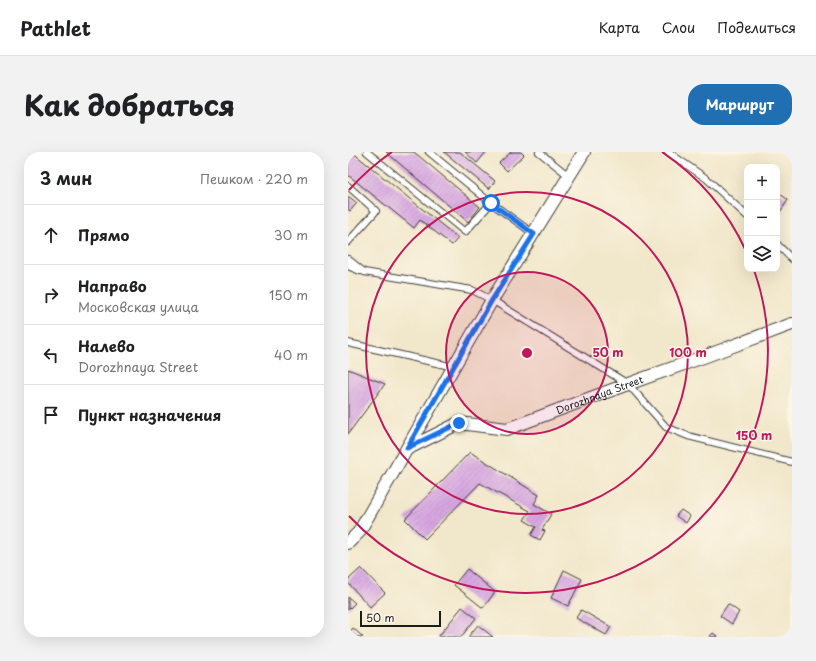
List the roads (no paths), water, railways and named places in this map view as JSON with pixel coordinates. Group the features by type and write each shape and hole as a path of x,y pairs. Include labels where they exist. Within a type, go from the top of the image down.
{"street":[{"path":"348,543 359,532 492,300 584,152"},
{"name":"Dorozhnaya Street","path":"407,448 459,423 507,429 792,324"}],"lane":[{"path":"367,152 465,232 491,203"},
{"path":"429,152 491,203 534,234"},
{"path":"539,152 569,176"},
{"path":"668,152 707,179 744,213"},
{"path":"348,186 376,210 348,242"},
{"path":"780,247 792,259"},
{"path":"348,259 364,272"},
{"path":"348,266 364,272 472,290 492,300 628,384 666,427 688,436 792,462"},
{"path":"348,343 454,367"}]}
